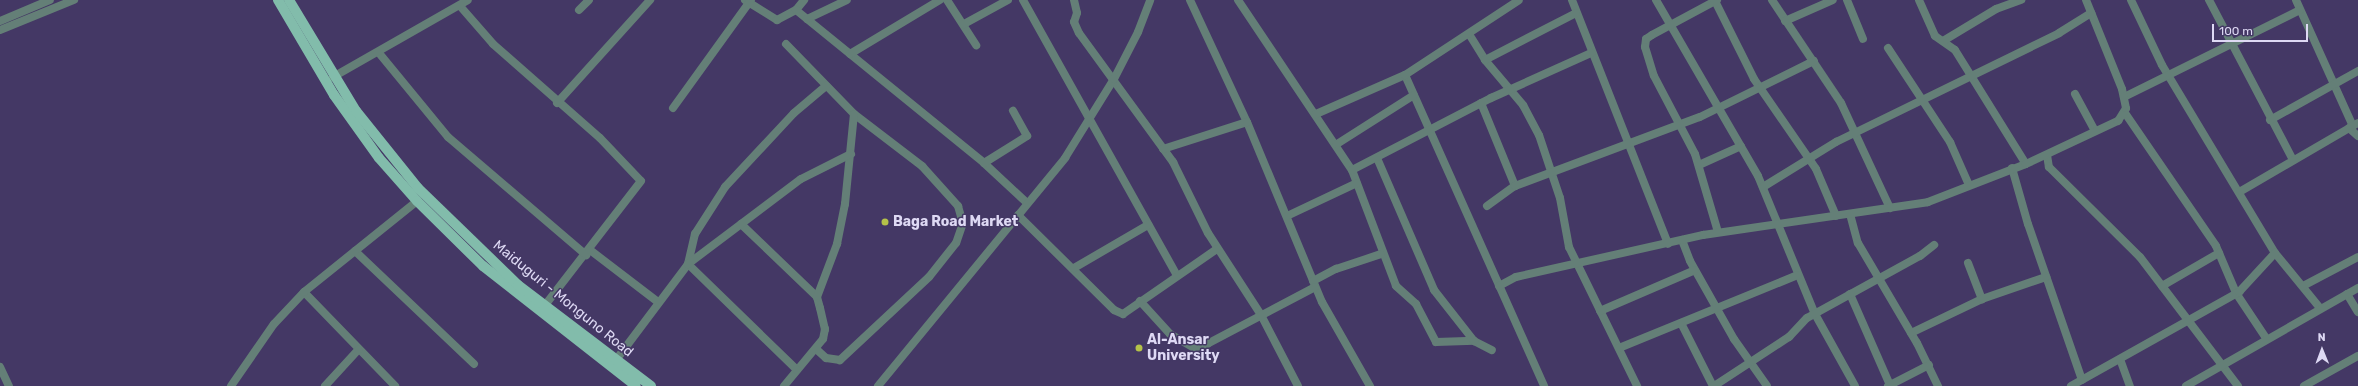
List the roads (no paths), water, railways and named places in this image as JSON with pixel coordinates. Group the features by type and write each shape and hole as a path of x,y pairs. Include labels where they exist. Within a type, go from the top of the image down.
{"main road":[{"name":"Maiduguri - Monguno Road","path":"278,0 334,95 379,158 416,201 483,266 636,386"},
{"name":"Maiduguri - Monguno Road","path":"289,0 333,77 418,188 485,255 545,306 651,386"}],"street":[{"path":"0,21 50,0"},
{"path":"0,30 74,0"},
{"path":"333,77 379,53 468,0"},
{"path":"579,10 589,0"},
{"path":"557,103 650,0"},
{"path":"673,108 748,1 772,19 796,10 804,0"},
{"path":"807,19 847,0"},
{"path":"850,54 940,0"},
{"path":"947,0 964,24 976,45"},
{"path":"964,24 1008,0"},
{"path":"1023,0 1176,274"},
{"path":"1074,0 1077,12 1074,22 1163,149 1217,248 1261,315 1298,386"},
{"path":"878,386 1065,158 1091,120 1114,79 1138,32 1150,0"},
{"path":"1190,0 1247,122 1314,284 1345,346 1370,386"},
{"path":"1238,0 1337,144 1352,170 1381,254 1396,286 1416,304 1436,342 1474,341"},
{"path":"1316,114 1405,75 1469,34 1477,25 1519,0"},
{"path":"1572,0 1591,53 1628,141 1668,244"},
{"path":"1656,0 1720,108 1763,187 1776,223 1815,314 1855,386"},
{"path":"1718,232 1699,165 1654,76 1645,47 1646,39 1670,24 1716,0 1761,89 1806,159 1816,169 1836,216"},
{"path":"1772,0 1785,21 1814,61 1857,133 1890,208"},
{"path":"1785,21 1832,0"},
{"path":"1847,0 1863,39"},
{"path":"1919,0 1935,36 1955,50 2026,164"},
{"path":"1943,42 1996,9 2021,0"},
{"path":"2086,0 2124,97 2125,114 2219,252 2236,293 2266,338"},
{"path":"2131,0 2168,75 2241,191 2275,253 2320,308"},
{"path":"2209,0 2292,160"},
{"path":"2296,0 2332,84 2358,136"},
{"path":"460,6 493,44 557,103 600,138 641,181 588,252 545,306"},
{"path":"796,10 984,164 1027,203"},
{"path":"2124,97 2168,75 2233,46 2300,10"},
{"path":"1485,60 1576,13"},
{"path":"1763,187 1806,159 1919,99 2059,33 2091,13"},
{"path":"1469,34 1485,60 1510,90 1539,135 1552,172 1569,247 1638,386"},
{"path":"786,44 854,114 922,166 950,195 958,206 962,232 929,277 840,360 826,358 816,349"},
{"path":"1888,48 1919,99 1950,142 1969,184"},
{"path":"379,53 448,137 588,252 658,302"},
{"path":"1352,170 1432,131 1481,103 1591,53"},
{"path":"1487,206 1515,186 1628,141 1720,108 1761,89 1814,61"},
{"path":"2270,120 2332,84 2358,71"},
{"path":"1405,75 1432,131 1544,386"},
{"path":"688,264 695,234 725,187 794,113 826,86"},
{"path":"2075,94 2095,132"},
{"path":"1337,144 1414,95"},
{"path":"1481,103 1515,186"},
{"path":"984,164 1027,136 1013,111"},
{"path":"817,297 837,244 851,154 854,114"},
{"path":"1499,286 1516,277 1718,232 1928,202 1969,184 2047,155 2095,132 2125,114"},
{"path":"1163,149 1247,122"},
{"path":"2241,191 2292,160 2353,126"},
{"path":"1699,165 1741,146"},
{"path":"616,360 688,264 800,179 851,154"},
{"path":"2047,155 2049,167 2124,239 2162,286 2187,323 2222,364 2238,386"},
{"path":"1378,158 1434,290 1474,341 1492,350"},
{"path":"2012,168 2046,277 2082,380"},
{"path":"1287,216 1357,183"},
{"path":"233,385 274,324 304,292 416,201"},
{"path":"1850,214 1858,243 1912,333 1938,386"},
{"path":"1018,215 1074,268 1114,310 1124,314 1176,274 1217,248"},
{"path":"741,224 817,297 825,329 816,349 796,370 784,386"},
{"path":"1074,268 1148,225"},
{"path":"1682,240 1695,270 1717,308 1767,386"},
{"path":"1680,323 1714,386 1789,337 1815,314 1850,294 1879,280 1934,245"},
{"path":"355,251 474,364"},
{"path":"2162,286 2219,252"},
{"path":"2070,386 2187,323 2236,293 2266,267 2275,253"},
{"path":"1140,301 1170,334 1194,348 1202,347 1261,315 1314,284 1336,269 1381,254"},
{"path":"2303,286 2358,256"},
{"path":"1968,263 1982,299"},
{"path":"688,264 796,370"},
{"path":"1600,311 1695,270"},
{"path":"1619,348 1798,275"},
{"path":"1912,333 1982,299 2046,277"},
{"path":"2186,386 2266,338 2358,288"},
{"path":"304,292 358,350 395,386"},
{"path":"1850,294 1889,385 1929,365"},
{"path":"2347,294 2358,312"},
{"path":"325,386 358,350"},
{"path":"2304,386 2358,356"},
{"path":"2120,359 2130,386"},
{"path":"0,367 9,386"}],"place":[{"name":"Baga Road Market","path":"885,222"},
{"name":"Al-Ansar University","path":"1139,348"}]}
